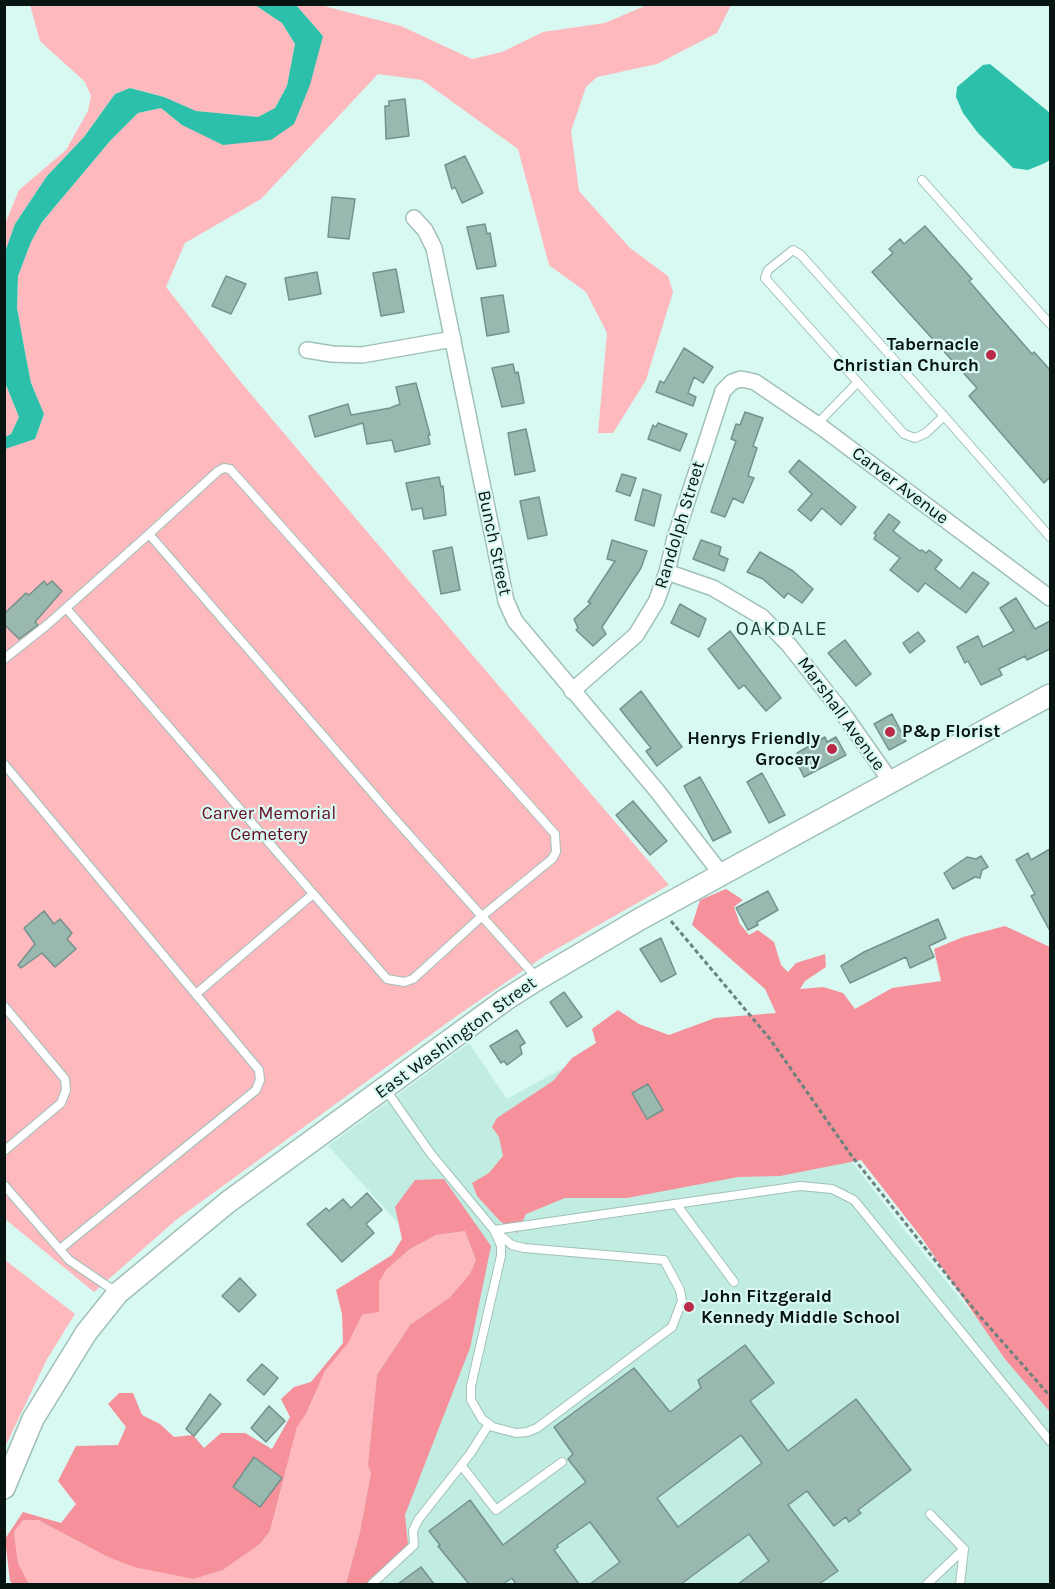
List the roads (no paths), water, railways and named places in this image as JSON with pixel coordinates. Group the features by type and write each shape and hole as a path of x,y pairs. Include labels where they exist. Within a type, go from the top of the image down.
{"main road":[{"name":"East Washington Street","path":"4,1488 33,1419 56,1377 86,1333 118,1293 228,1202 504,999 660,908 1050,695"}],"street":[{"name":"Bunch Street","path":"414,218 425,230 434,248 506,601 515,621 658,792 722,875"},
{"path":"307,350 332,354 362,354 453,339"},
{"name":"Randolph Street","path":"572,691 636,635 656,602 723,391 732,382 746,380"},
{"name":"Carver Avenue","path":"746,380 755,382 817,424 1050,598"},
{"name":"Marshall Avenue","path":"667,572 713,588 762,617 789,645 842,712 892,783"}],"lane":[{"path":"922,180 1050,324"},
{"path":"944,416 927,433 915,438 904,434 765,278 768,270 793,250 801,255 944,416 1050,537"},
{"path":"817,424 858,382"},
{"path":"4,659 66,608 218,471 230,469 555,834 557,843 552,859 481,917 412,979 394,982 387,979 66,608"},
{"path":"149,534 481,917 538,979"},
{"path":"4,764 259,1070 260,1080 256,1090 60,1249"},
{"path":"196,994 313,894"},
{"path":"4,1006 65,1079 66,1090 61,1103 4,1151"},
{"path":"386,1088 431,1154 494,1230 512,1245 524,1248 664,1260 680,1290 682,1301 672,1327 537,1428 516,1433 489,1425 482,1419 471,1400 471,1386 501,1256 501,1246 494,1230"},
{"path":"4,1185 69,1260 118,1293"},
{"path":"494,1230 800,1186 832,1189 854,1200 1050,1441"},
{"path":"676,1204 734,1282"},
{"path":"372,1584 414,1545 413,1531 418,1520 461,1466 489,1425"},
{"path":"461,1466 496,1510 562,1462"},
{"path":"930,1514 964,1549"},
{"path":"927,1584 964,1549"},
{"path":"960,1584 964,1549"}],"place":[{"name":"Tabernacle Christian Church","path":"991,355"},
{"name":"P&p Florist","path":"890,732"},
{"name":"Henrys Friendly Grocery","path":"832,749"},
{"name":"John Fitzgerald Kennedy Middle School","path":"689,1307"}],"district":[{"name":"OAKDALE","path":"782,629"}],"park label":[{"name":"Carver Memorial Cemetery","path":"269,824"}]}
